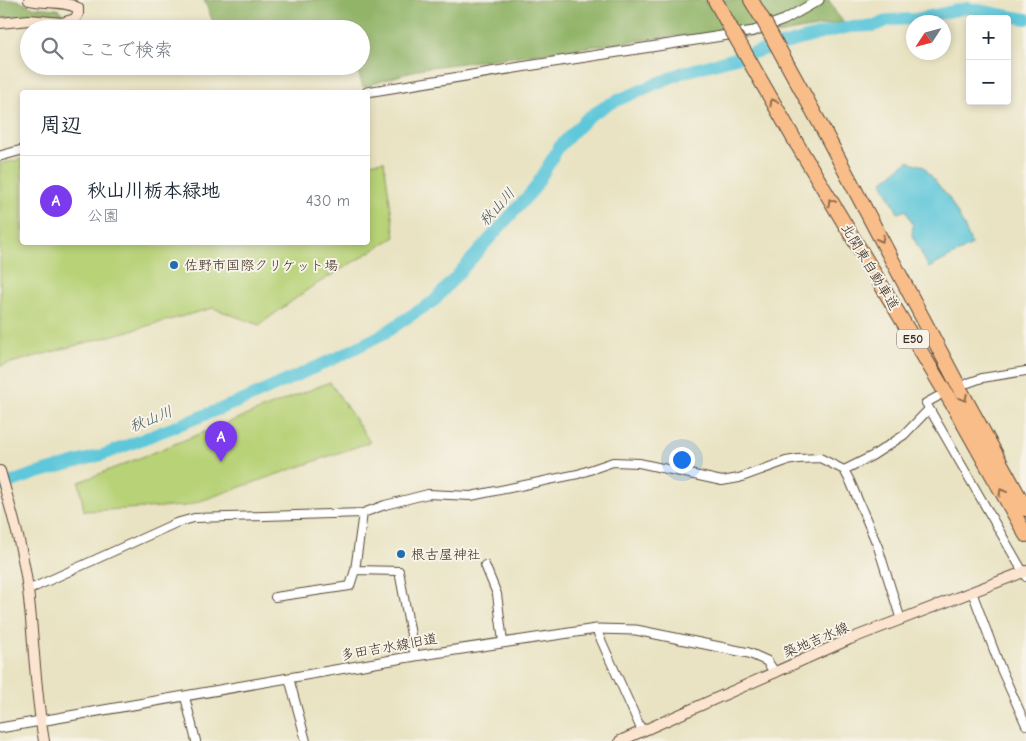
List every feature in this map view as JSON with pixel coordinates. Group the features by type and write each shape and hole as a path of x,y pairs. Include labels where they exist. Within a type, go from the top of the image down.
{"highway":[{"name":"北関東自動車道","path":"715,0 797,144 947,396 1026,535"},
{"name":"北関東自動車道","path":"752,0 1026,509"}],"main road":[{"path":"29,0 35,2 62,1 71,3 78,8 78,14 71,20"},
{"path":"0,23 20,21"},
{"path":"0,471 21,550 28,590 34,674 44,741"},
{"name":"築地吉水線","path":"620,741 850,640 1025,573"}],"street":[{"path":"370,92 754,31 784,20 819,0"},
{"path":"0,156 20,151"},
{"path":"968,383 982,378 1026,371"},
{"path":"937,397 926,403 1025,573"},
{"path":"844,470 872,456 904,435 929,409"},
{"path":"28,590 176,523 194,518 363,513 385,505 428,494 471,496 578,474 613,462 639,462 722,481 739,478 798,459 820,458 844,470 860,501 878,547 901,620"},
{"path":"275,597 350,586 355,570 363,513"},
{"path":"485,565 497,594 503,642"},
{"path":"355,570 399,571 415,656"},
{"path":"972,592 1001,669 1026,725"},
{"path":"596,629 642,731"},
{"name":"多田吉水線旧道","path":"0,728 415,656 596,629 636,630 749,653 767,661 775,673"},
{"path":"289,678 306,741"},
{"path":"185,697 196,741"}],"green space":[{"path":"0,0 17,0 31,7 58,9 63,14 0,18"},
{"path":"204,0 829,0 836,13 844,22 771,35 745,37 675,36 423,68 363,87 359,75 370,75 370,20 212,20"},
{"name":"佐野市国際クリケット場","path":"20,159 20,245 370,245 370,163 384,161 395,237 310,288 259,325 213,308 0,366 0,164"},
{"path":"330,382 370,442 186,506 84,511 79,482"}],"water":[{"path":"908,161 923,166 949,198 972,245 929,268 912,235 913,225 906,210 898,213 882,182"}],"waterway":[{"name":"秋山川","path":"0,486 34,474 105,454 248,398 385,333 434,301 534,189 559,147 588,117 609,104 681,73 850,27 874,26 889,20 915,19 967,8 1026,19"}],"place":[{"name":"佐野市国際クリケット場","path":"174,265"},
{"name":"秋山川栃本緑地","path":"221,462"},
{"name":"根古屋神社","path":"401,554"}]}
